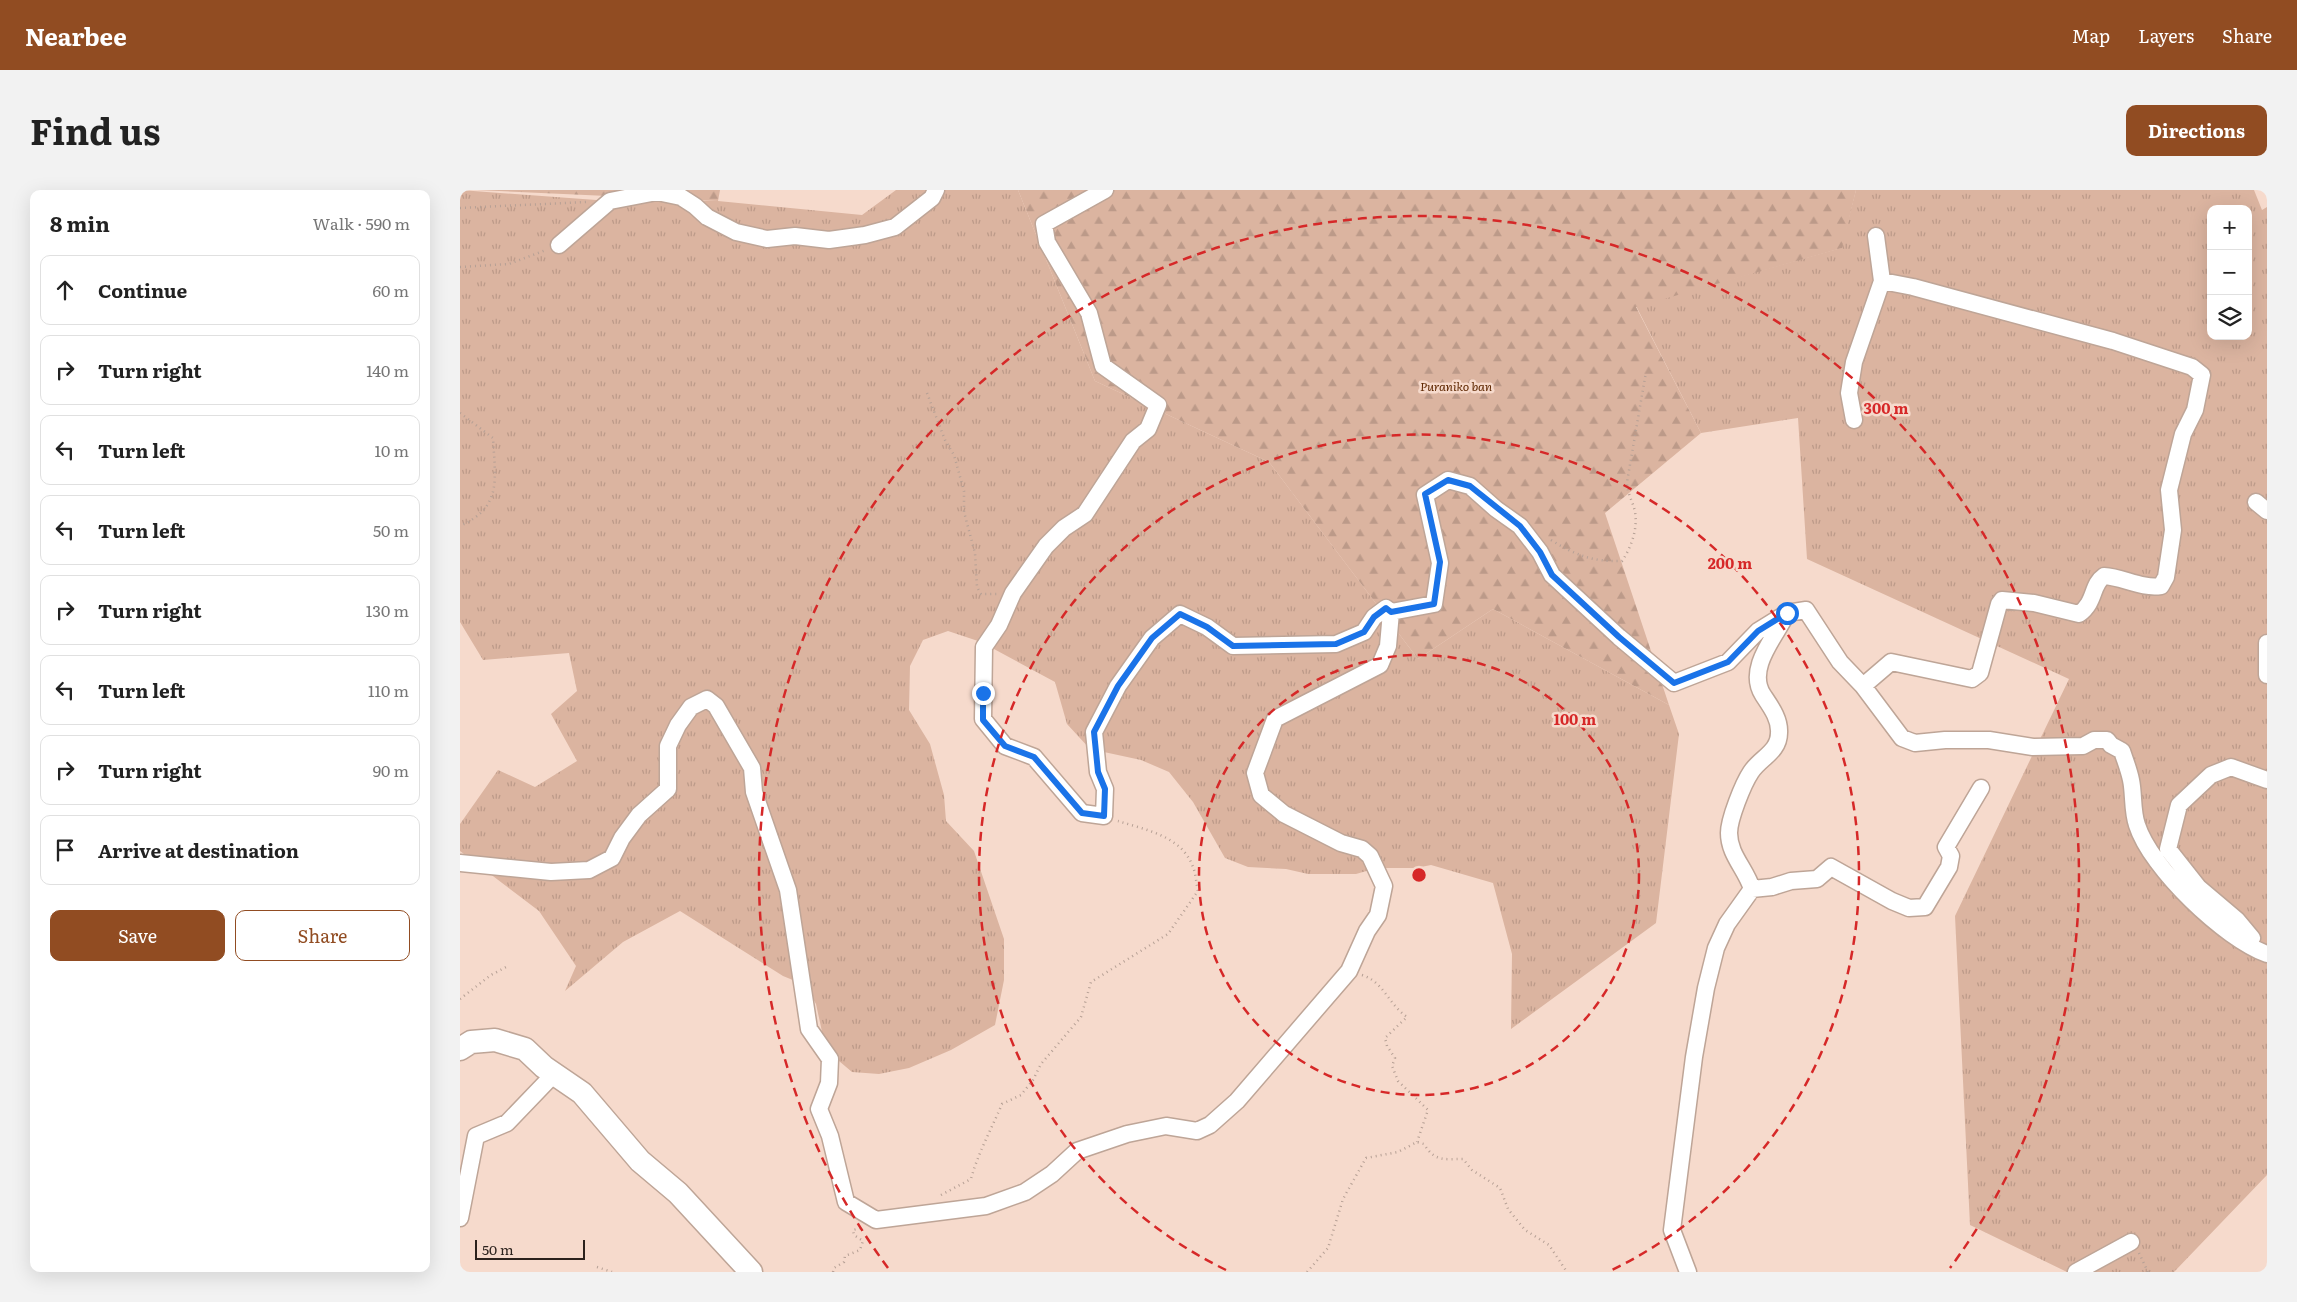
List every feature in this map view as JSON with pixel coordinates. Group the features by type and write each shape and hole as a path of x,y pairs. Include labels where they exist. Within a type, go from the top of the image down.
{"street":[{"path":"559,246 610,201 656,192 681,198 695,206 707,217 736,232 767,239 795,236 829,240 865,235 895,227 932,198 936,190"},
{"path":"1105,190 1044,224 1047,242 1089,312 1103,366 1158,405 1148,430 1133,441 1085,514 1064,528 1046,546 1013,593 999,625 984,647 983,720 1005,746 1034,757 1082,813 1104,816 1105,789 1098,772 1094,732 1118,686 1152,638 1180,614 1207,627 1233,646 1336,644 1364,632 1374,617 1386,608 1391,612 1434,604 1440,562 1425,494 1448,480 1470,486 1520,526 1540,552 1552,575 1619,637 1674,683 1728,662 1758,631 1787,613 1806,610 1840,662 1864,686 1902,738 1915,743 1946,740 1989,740 2033,747 2082,746 2094,740 2107,740 2111,745 2122,751 2131,779 2137,825 2166,876 2197,906 2248,945 2267,954"},
{"path":"1854,420 1849,393 1854,362 1882,281 1876,236"},
{"path":"1864,686 1891,662 1972,680 1980,673 1999,604 2002,600 2034,604 2079,614 2093,598 2098,580 2104,576 2114,576 2151,588 2161,586 2166,577 2173,530 2169,490 2183,434 2196,410 2202,375 2192,367 2113,341 1913,287 1882,281"},
{"path":"460,863 550,872 589,870 612,858 622,838 638,815 668,789 668,746 678,725 691,707 707,699 716,706 752,768 754,792 788,890 809,1029 830,1059 828,1083 819,1109 830,1136 846,1202 876,1220 986,1206 1025,1192 1052,1174 1077,1150 1126,1134 1166,1126 1197,1131 1210,1125 1237,1101 1349,971 1367,932 1378,915 1384,886 1377,868 1370,856 1362,849 1342,843 1284,814 1261,795 1255,773 1275,720 1380,665 1388,646 1391,612"},
{"path":"1752,888 1748,875 1734,857 1729,832 1739,798 1751,771 1777,745 1780,732 1776,715 1761,691 1759,670 1763,652 1787,613"},
{"path":"2267,643 2267,675"},
{"path":"2248,945 2252,938 2237,920 2198,887 2168,849 2179,806 2211,776 2232,768 2267,780"},
{"path":"1752,888 1772,887 1791,881 1817,879 1831,867 1892,901 1909,908 1925,907 1949,867 1951,856 1946,847 1981,788"},
{"path":"1688,1272 1672,1230 1694,1057 1706,988 1716,948 1727,924 1752,888"},
{"path":"460,1049 471,1042 495,1040 525,1049 544,1067 582,1093 640,1161 678,1193 751,1272"},
{"path":"460,1218 476,1136 507,1123 555,1073"},
{"path":"2076,1272 2131,1242"}],"path":[{"path":"460,208 610,201"},
{"path":"460,267 509,264 559,246"},
{"path":"1548,537 1571,552 1602,562 1622,561 1631,548 1635,512 1627,492 1627,482 1646,372"},
{"path":"927,393 945,440 954,455 964,491 964,512 975,553 977,587 981,594 1013,593"},
{"path":"460,413 493,438 496,482 486,509 460,526"},
{"path":"937,1198 971,1179 977,1154 986,1142 1002,1104 1021,1095 1034,1080 1041,1064 1081,1017 1090,982 1168,934 1198,890 1193,866 1177,844 1163,835 1104,816"},
{"path":"460,999 491,975 508,966"},
{"path":"1307,1272 1328,1248 1342,1200 1366,1158 1398,1152 1417,1142 1428,1110 1398,1081 1392,1066 1396,1058 1387,1046 1386,1038 1406,1018 1385,991 1370,978 1349,971"},
{"path":"1417,1142 1424,1144 1429,1152 1438,1159 1463,1159 1472,1170 1500,1188 1508,1209 1525,1230 1549,1245 1567,1272"},
{"path":"833,1272 834,1268 844,1262 846,1256 860,1250 863,1241 854,1235 853,1230 868,1226 876,1220"},
{"path":"2131,1242 2143,1258 2148,1272"},
{"path":"597,1267 612,1272"}],"green space":[{"path":"460,190 610,201 620,199 718,201 862,215 896,190 1018,190 1095,381 1269,462 1418,659 1493,609 1669,705 1679,734 1656,923 1511,1029 1512,954 1493,883 1431,865 1416,868 1377,868 1356,874 1308,874 1286,869 1248,867 1225,858 1193,802 1169,772 1141,760 1090,749 1067,724 1055,682 981,642 948,631 923,640 910,666 909,710 930,744 944,795 946,821 974,851 1004,939 1004,980 995,1025 951,1050 909,1068 879,1074 852,1072 826,1050 816,1004 805,985 783,976 680,911 623,942 565,991 576,966 539,911 460,851 460,824 498,770 535,787 577,761 551,714 577,691 569,653 483,660 460,622"},
{"path":"477,190 720,190 718,201"},
{"name":"Puraniko ban","path":"1018,190 1856,190 1842,248 1636,307 1701,433 1605,513 1669,705 1493,609 1418,659 1269,462 1095,381"},
{"path":"1856,190 2254,190 2262,210 2267,207 2267,1175 2174,1272 2067,1272 1970,1225 1955,916 2069,679 1807,559 1798,418 1701,433 1636,306 1841,248"}],"route":[{"path":"983,693 983,720 1005,746 1034,757 1082,813 1104,816 1105,789 1098,772 1094,732 1118,686 1152,638 1180,614 1207,627 1233,646 1336,644 1364,632 1374,617 1386,608 1391,612 1434,604 1440,562 1425,494 1448,480 1470,486 1496,509 1520,526 1540,552 1552,575 1619,637 1674,683 1728,662 1758,631 1787,613"}]}
